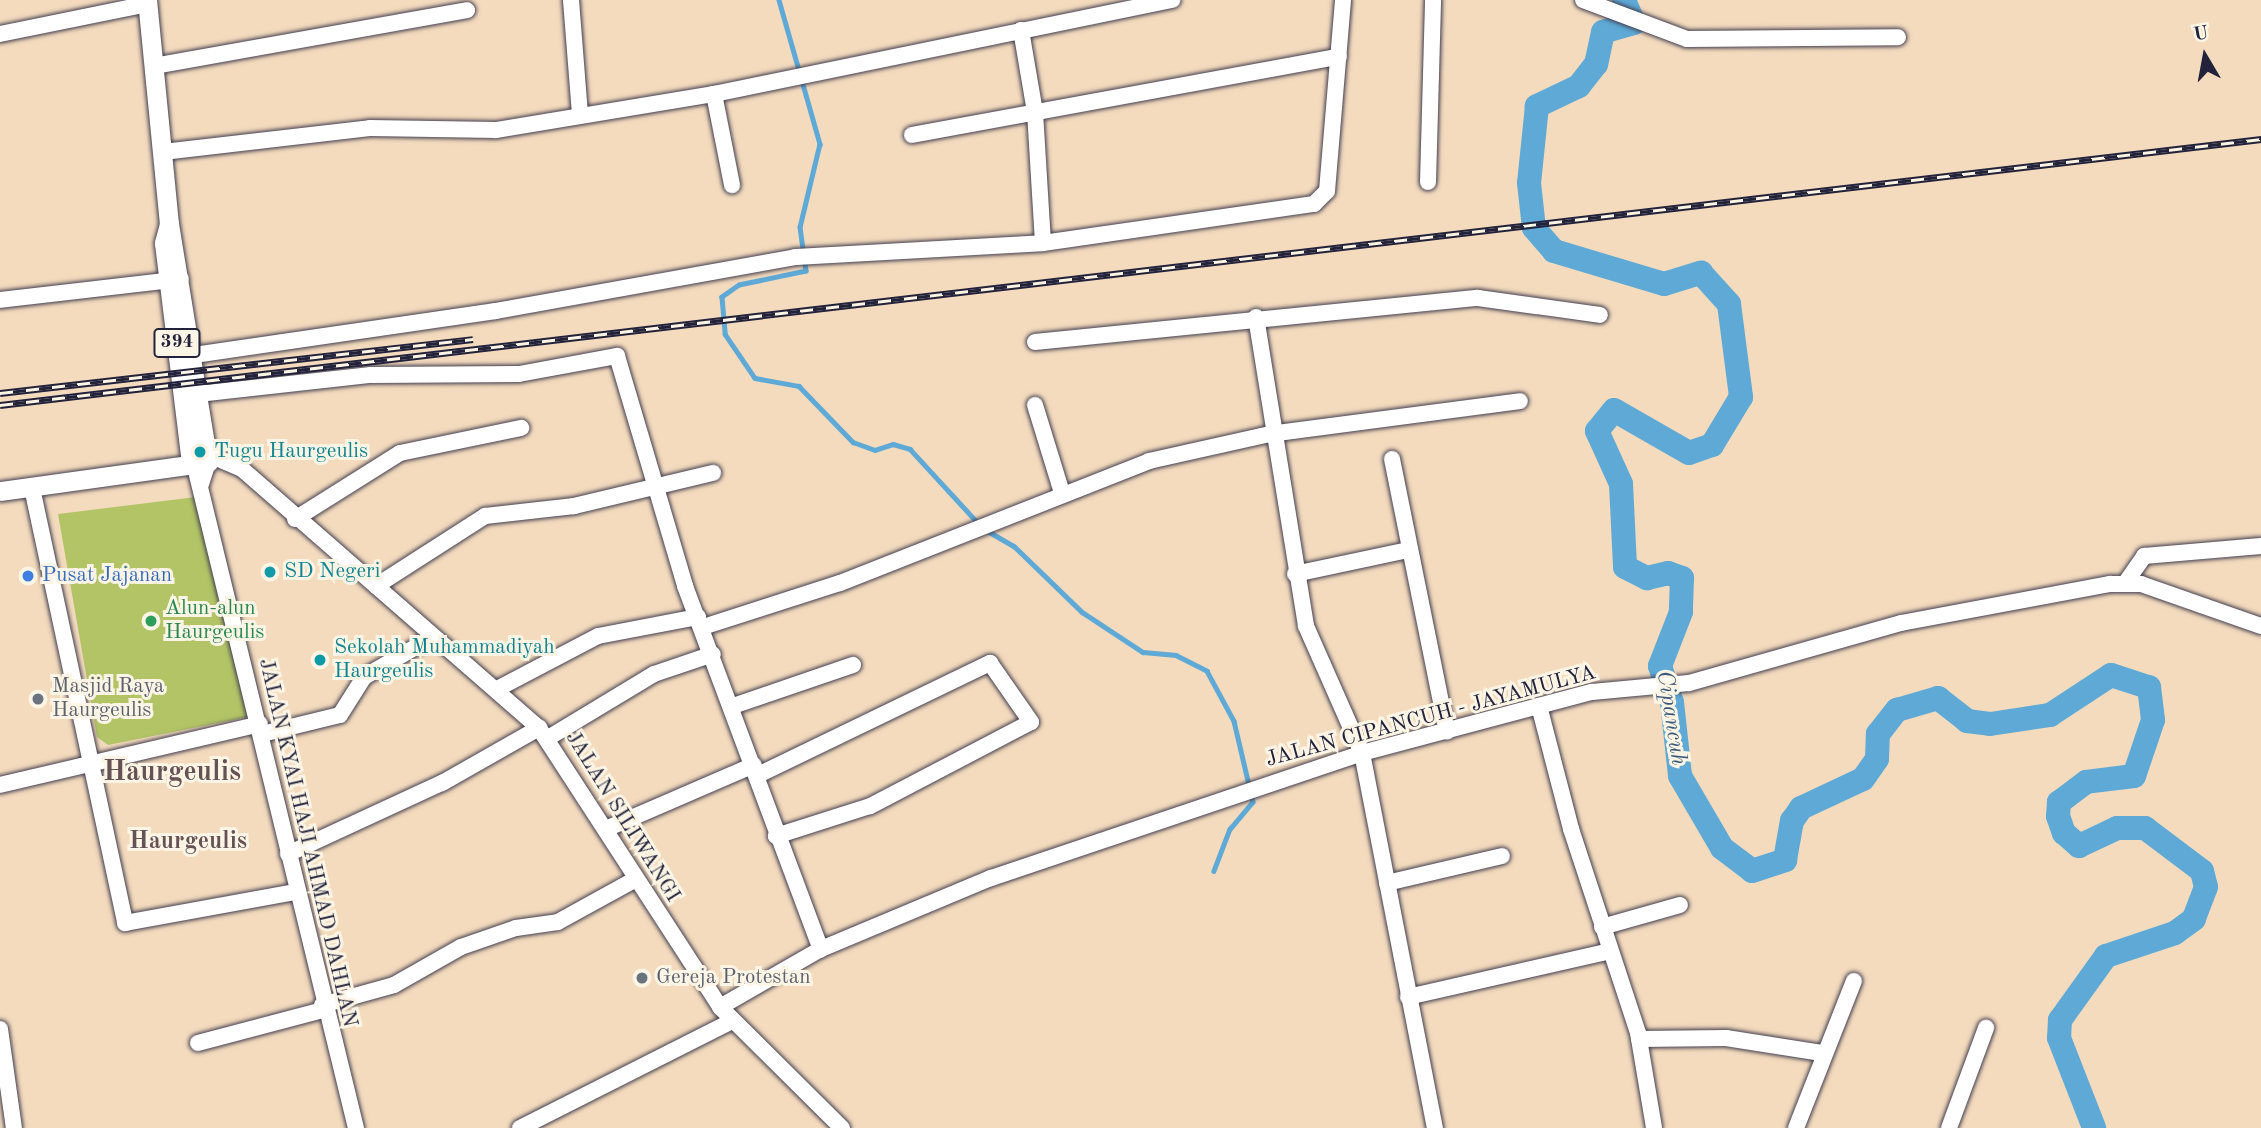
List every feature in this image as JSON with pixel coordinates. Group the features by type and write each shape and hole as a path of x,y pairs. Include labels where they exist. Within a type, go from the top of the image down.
{"main road":[{"name":"394","path":"147,2 175,279 200,463"},
{"name":"394","path":"175,279 194,355 200,463"},
{"path":"0,491 200,463"}],"street":[{"path":"571,0 580,115"},
{"path":"163,152 370,128 496,131 714,94 1172,0"},
{"path":"194,355 630,289 803,256 1043,243 1321,201 1339,57 1343,0"},
{"path":"1428,182 1433,0"},
{"path":"0,34 147,2"},
{"path":"1589,2 1646,28 1687,38 1898,37"},
{"path":"154,66 467,10"},
{"path":"1021,30 1035,112 1043,243"},
{"path":"912,135 1339,57"},
{"path":"714,94 732,185"},
{"path":"0,300 175,279"},
{"path":"1035,342 1256,317 1488,297 1600,315"},
{"path":"1256,317 1270,434 1295,574 1313,653 1362,753 1435,1128"},
{"path":"198,394 371,375 506,375 617,356 656,489 700,622 756,770 776,836 821,949"},
{"path":"497,689 598,636 700,622 840,583 960,532 1149,461 1270,434 1520,401"},
{"path":"1035,405 1062,493"},
{"path":"296,519 400,453 521,428"},
{"path":"1392,459 1408,550 1447,731"},
{"name":"JALAN SILIWANGI","path":"200,463 228,460 242,469 296,519 497,689 543,733 720,1007 842,1128"},
{"name":"JALAN KYAI HAJI AHMAD DAHLAN","path":"200,463 201,484 261,729 322,1008 356,1128"},
{"path":"376,586 485,516 656,489 713,473"},
{"path":"32,488 94,761 125,923 296,892"},
{"path":"2126,582 2132,565 2144,556 2261,547"},
{"path":"1295,574 1408,550"},
{"name":"JALAN CIPANCUH - JAYAMULYA","path":"720,1007 821,949 991,878 1266,783 1362,753 1539,706 1604,690 1645,690 1689,683 1901,623 2126,582 2261,626"},
{"path":"0,785 94,761 340,715 364,677 433,636"},
{"path":"288,855 442,783 654,674 713,654"},
{"path":"606,829 756,770 990,663 1031,722 870,806 776,836"},
{"path":"733,706 853,665"},
{"path":"1539,706 1602,928 1639,1039 1654,1128"},
{"path":"1387,883 1502,856"},
{"path":"198,1043 394,985 461,947 516,928 558,922 636,879"},
{"path":"1602,928 1681,905"},
{"path":"1408,997 1610,951"},
{"path":"1796,1128 1822,1053 1854,981"},
{"path":"520,1128 732,1021"},
{"path":"1949,1128 1986,1028"},
{"path":"0,1029 14,1128"},
{"path":"1639,1039 1726,1038 1822,1053"}],"green space":[{"name":"Alun-alun Haurgeulis","path":"196,497 248,717 108,745 97,737 58,514"}],"waterway":[{"path":"779,0 820,144 800,227 806,271 739,285 722,297 725,334 755,378 799,386 853,442 875,450 893,444 910,449 979,524"},
{"name":"Cipancuh","path":"1624,0 1634,23 1603,32 1596,64 1579,86 1537,106 1529,183 1534,228 1554,251 1664,284 1701,273 1729,304 1741,397 1712,445 1689,453 1614,410 1597,431 1621,484 1625,567 1647,578 1668,573 1682,578 1681,612 1660,666 1672,702 1680,776 1722,848 1752,871 1785,860 1792,821 1801,808 1863,779 1877,759 1878,734 1897,710 1938,698 1967,721 1990,724 2050,715 2111,675 2149,687 2153,720 2134,776 2086,782 2059,802 2058,816 2064,833 2079,846 2117,828 2145,828 2202,871 2206,887 2194,919 2175,933 2106,956 2060,1020 2059,1038 2094,1128"},
{"path":"986,530 1014,546 1082,612 1143,652 1176,655 1207,671 1234,721 1253,802 1230,829 1214,871"}],"railway":[{"path":"0,405 2261,139"},
{"path":"0,393 473,339"}],"place":[{"name":"Tugu Haurgeulis","path":"200,452"},
{"name":"SD Negeri","path":"270,572"},
{"name":"Pusat Jajanan","path":"28,576"},
{"name":"Alun-alun Haurgeulis","path":"151,621"},
{"name":"Sekolah Muhammadiyah Haurgeulis","path":"320,660"},
{"name":"Masjid Raya Haurgeulis","path":"38,699"},
{"name":"Gereja Protestan","path":"642,978"}],"district":[{"name":"Haurgeulis","path":"172,773"},
{"name":"Haurgeulis","path":"188,843"}]}
